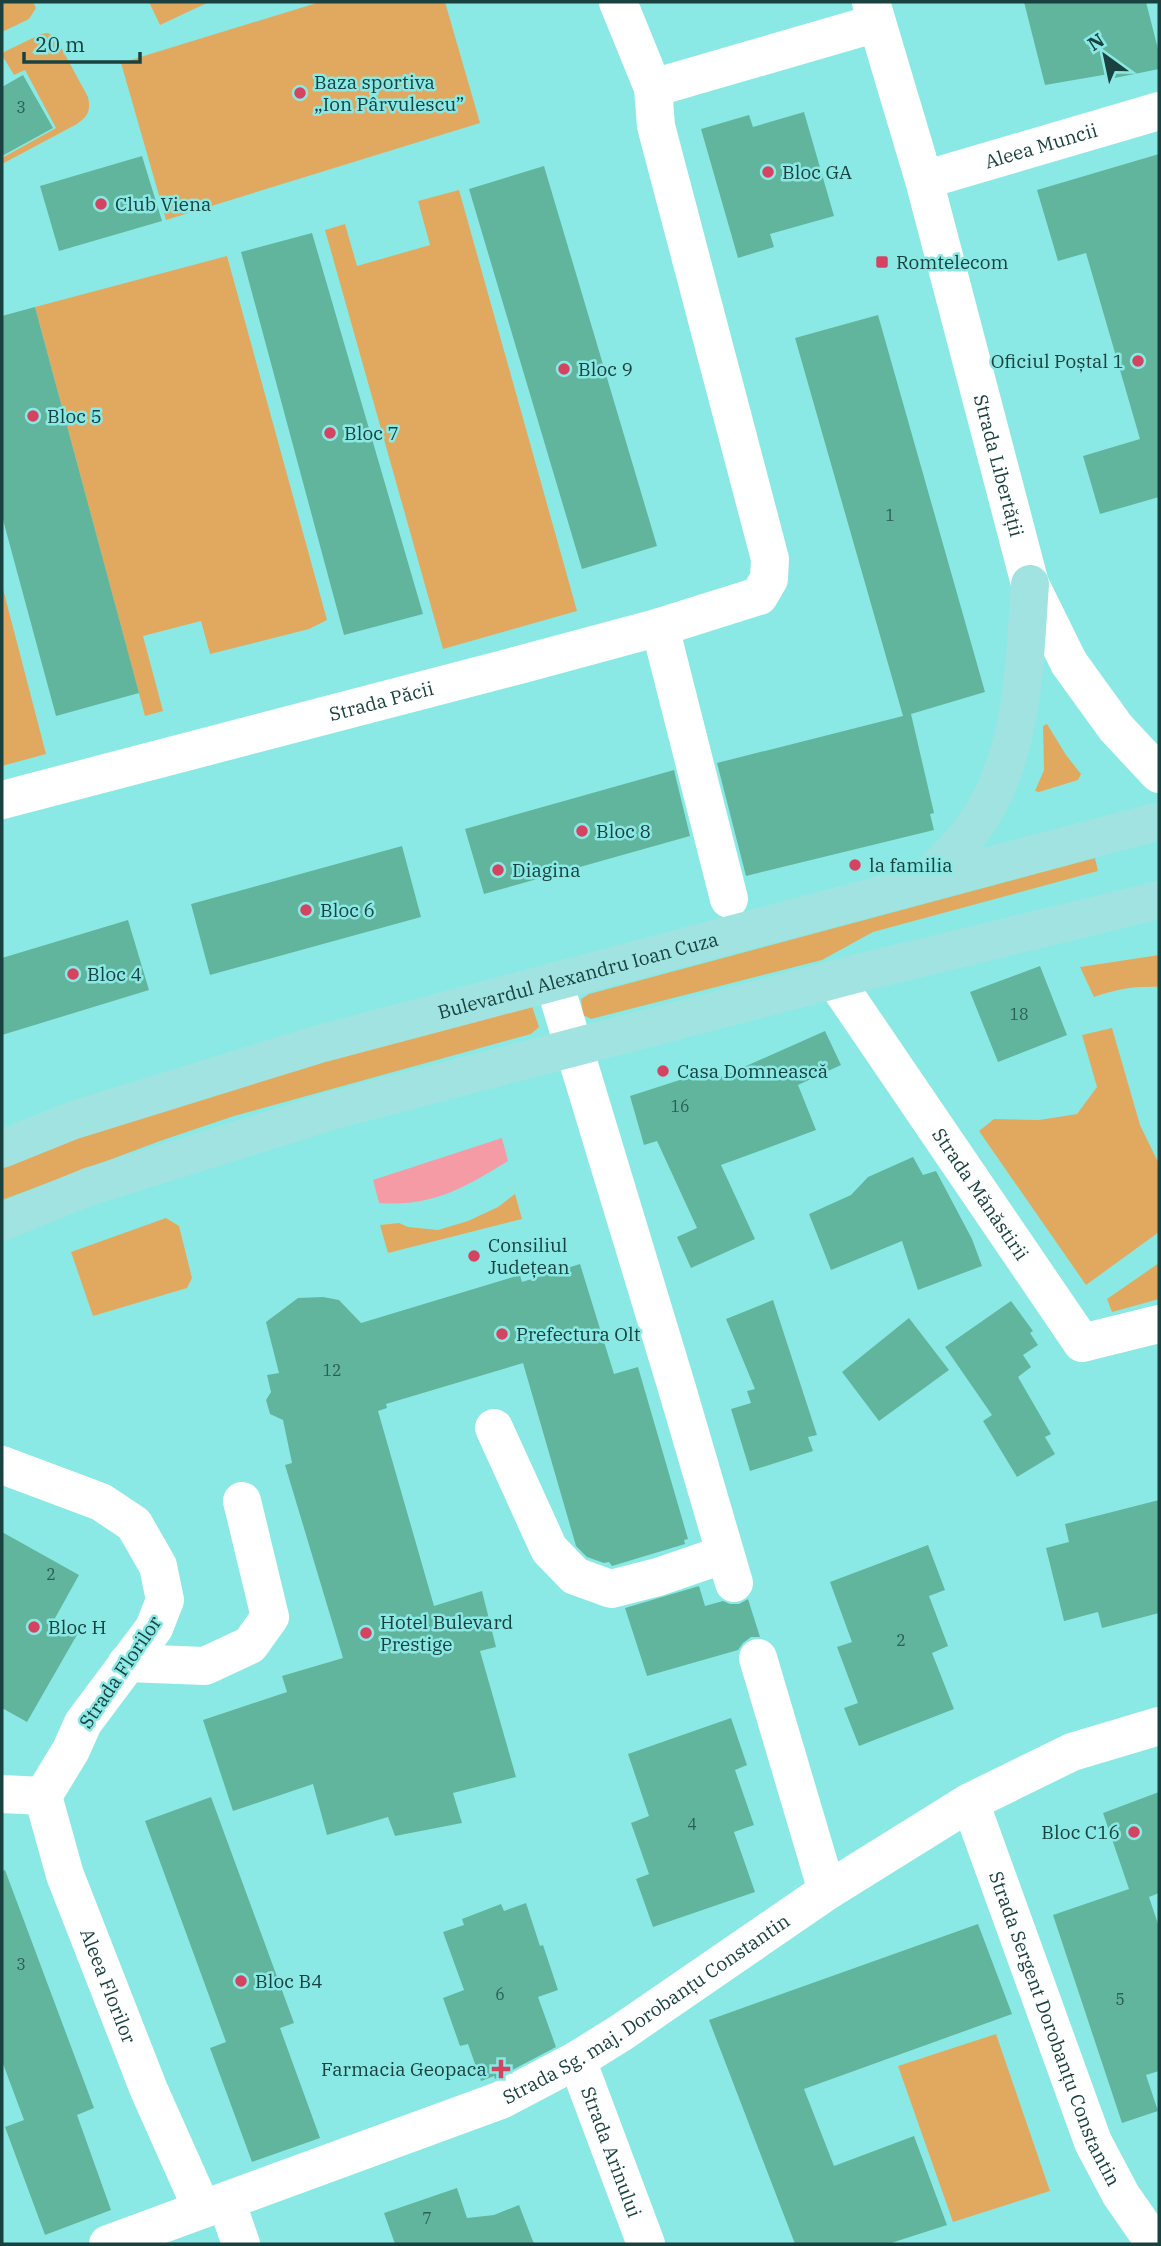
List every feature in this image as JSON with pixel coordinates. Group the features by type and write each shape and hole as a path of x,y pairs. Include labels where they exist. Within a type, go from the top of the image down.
{"main road":[{"path":"923,883 973,828 994,794 1012,748 1023,674 1030,584"},
{"name":"Bulevardul Alexandru Ioan Cuza","path":"2,1149 74,1120 304,1049 1159,821"},
{"path":"2,1222 88,1187 334,1110 835,980 1159,900"}],"street":[{"path":"618,2 653,88 874,12"},
{"name":"Strada Libertății","path":"874,12 924,180 1030,584 1069,663 1116,728 1159,774"},
{"name":"Strada Păcii","path":"2,800 660,627 759,596 769,579 770,559 656,126 653,88"},
{"name":"Aleea Muncii","path":"924,180 1159,111"},
{"path":"660,627 729,899"},
{"name":"Strada Mănăstirii","path":"835,980 1082,1343 1159,1324"},
{"path":"494,1428 549,1549 575,1576 611,1590 658,1577 729,1569 554,982"},
{"name":"Strada Florilor","path":"2,1465 101,1502 134,1524 158,1566 165,1600 154,1628 83,1723 71,1750 43,1797"},
{"path":"127,1663 205,1665 250,1645 270,1617 242,1501"},
{"path":"758,1658 827,1891"},
{"name":"Strada Sg. maj. Dorobanțu Constantin","path":"108,2244 500,2100 578,2060 827,1891 971,1802 1072,1752 1159,1726"},
{"path":"2,1794 43,1797"},
{"name":"Aleea Florilor","path":"43,1797 65,1875 149,2090 214,2205 242,2244"},
{"name":"Strada Sergent Dorobanțu Constantin","path":"971,1802 1093,2143 1121,2195 1155,2244"},
{"name":"Strada Arinului","path":"578,2060 646,2244"}],"shaded area":[{"path":"2,2 33,2 36,8 29,19 2,32"},
{"path":"149,2 209,2 160,25"},
{"name":"Baza sportiva „Ion Pârvulescu”","path":"320,2 445,2 480,123 166,220 121,63"},
{"path":"48,33 56,38 88,97 88,113 77,124 2,164 2,158 56,128 25,70 14,75 2,55 41,34"},
{"path":"459,190 577,611 443,649 325,230 345,224 357,266 430,245 418,201"},
{"path":"227,256 327,620 309,629 210,654 201,621 143,636 163,711 145,716 35,307"},
{"path":"2,585 46,754 2,766"},
{"path":"1047,724 1081,774 1078,780 1039,792 1035,791 1044,770 1043,726"},
{"path":"1095,858 1098,871 873,932 822,960 591,1019 583,1015 581,999 589,994"},
{"path":"1159,955 1159,987 1126,989 1094,997 1080,967"},
{"path":"532,1006 539,1027 531,1034 234,1116 2,1200 2,1162 145,1110"},
{"path":"1112,1028 1140,1125 1159,1164 1159,1232 1086,1285 979,1131 994,1119 1039,1120 1077,1114 1097,1087 1082,1035"},
{"path":"502,1138 508,1161 477,1180 432,1199 379,1203 373,1180"},
{"path":"515,1194 522,1219 388,1253 380,1225 399,1223 408,1227 438,1230 468,1221 498,1207"},
{"path":"166,1218 179,1226 192,1278 187,1288 93,1316 71,1252"},
{"path":"1159,1263 1159,1299 1112,1312 1107,1299"},
{"path":"996,2034 1050,2191 953,2222 898,2066"}],"building":[{"path":"1024,2 1146,2 1159,53 1159,69 1110,79 1109,74 1045,85"},
{"path":"23,75 53,128 2,156 2,87"},
{"name":"Bloc GA","path":"804,112 834,216 770,234 774,247 738,258 701,129 749,115 753,127"},
{"name":"Oficiul Poștal 1","path":"1159,154 1159,497 1100,514 1083,456 1140,439 1086,253 1058,261 1037,190"},
{"name":"Club Viena","path":"142,156 162,221 59,251 40,186"},
{"name":"Bloc 9","path":"544,166 657,546 582,569 469,189"},
{"name":"Bloc 7","path":"312,233 423,614 344,635 241,252"},
{"name":"Bloc 5","path":"35,307 139,693 56,716 2,516 2,316"},
{"path":"878,315 985,692 911,714 934,813 930,814 934,830 746,876 717,763 903,716 795,338"},
{"name":"Bloc 8","path":"674,770 690,836 484,894 465,829"},
{"name":"Bloc 6","path":"402,846 421,917 210,975 191,904"},
{"name":"Bloc 4","path":"128,920 149,990 2,1035 2,958"},
{"path":"1040,966 1067,1035 998,1062 970,992"},
{"path":"825,1031 841,1065 798,1085 816,1130 721,1165 755,1239 691,1268 677,1237 697,1228 657,1141 644,1145 630,1096 714,1069 717,1079"},
{"path":"913,1157 923,1175 936,1171 972,1239 982,1266 918,1290 902,1241 831,1270 809,1214 851,1195 868,1177"},
{"path":"580,1264 614,1374 638,1367 688,1539 684,1540 685,1544 612,1566 609,1562 587,1557 576,1546 523,1363 386,1404 387,1408 378,1411 434,1606 482,1591 496,1647 480,1651 516,1777 453,1793 462,1823 395,1836 388,1817 327,1835 313,1784 233,1811 203,1720 287,1692 282,1676 343,1658 285,1465 292,1463 283,1420 270,1414 266,1400 271,1392 267,1375 279,1373 266,1322 298,1298 323,1297 339,1300 361,1323 520,1275 522,1282"},
{"path":"773,1300 817,1435 808,1437 813,1451 750,1471 731,1409 751,1403 747,1391 755,1389 726,1319"},
{"path":"1011,1301 1033,1331 1030,1333 1038,1345 1023,1355 1031,1367 1018,1377 1051,1434 1045,1437 1055,1454 1017,1477 983,1421 992,1415 945,1347"},
{"path":"909,1318 949,1370 879,1421 842,1372"},
{"path":"1159,1500 1159,1613 1102,1628 1098,1612 1064,1621 1046,1548 1069,1542 1065,1524"},
{"name":"Bloc H","path":"2,1532 79,1575 54,1620 78,1633 27,1722 2,1708"},
{"path":"928,1545 945,1590 929,1596 948,1646 932,1653 954,1709 859,1746 844,1708 858,1703 837,1647 852,1642 830,1582"},
{"path":"699,1586 705,1606 723,1601 739,1604 748,1599 760,1637 751,1637 738,1650 647,1676 625,1608"},
{"path":"731,1718 747,1765 735,1770 754,1825 734,1832 755,1892 653,1927 636,1879 649,1874 631,1823 649,1816 628,1754"},
{"path":"1159,1792 1159,1893 1149,1897 1159,1927 1159,2071 1146,2075 1158,2111 1122,2123 1053,1915 1129,1889 1103,1813"},
{"name":"Bloc B4","path":"211,1797 294,2023 280,2028 320,2138 252,2162 210,2048 226,2042 145,1821"},
{"path":"5,1870 94,2108 77,2115 111,2210 45,2235 5,2127 24,2120 2,2061 2,1871"},
{"path":"526,1903 558,1990 538,1997 556,2047 495,2079 494,2076 481,2081 468,2044 460,2046 443,1998 464,1990 443,1932 464,1925 462,1919 501,1904 504,1911"},
{"path":"978,1924 1012,2014 804,2089 834,2166 914,2136 947,2225 888,2244 795,2244 709,2020"},
{"path":"457,2188 467,2218 494,2215 519,2205 534,2244 395,2244 384,2213"}],"place":[{"name":"Baza sportiva „Ion Pârvulescu”","path":"300,93"},
{"name":"Bloc GA","path":"768,172"},
{"name":"Club Viena","path":"101,204"},
{"name":"Romtelecom","path":"882,262"},
{"name":"Oficiul Poștal 1","path":"1138,361"},
{"name":"Bloc 9","path":"564,369"},
{"name":"Bloc 5","path":"33,416"},
{"name":"Bloc 7","path":"330,433"},
{"name":"Bloc 8","path":"582,831"},
{"name":"la familia","path":"855,865"},
{"name":"Diagina","path":"498,870"},
{"name":"Bloc 6","path":"306,910"},
{"name":"Bloc 4","path":"73,974"},
{"name":"Casa Domnească","path":"663,1071"},
{"name":"Consiliul Județean","path":"474,1256"},
{"name":"Prefectura Olt","path":"502,1334"},
{"name":"Bloc H","path":"34,1627"},
{"name":"Hotel Bulevard Prestige","path":"366,1633"},
{"name":"Bloc C16","path":"1134,1832"},
{"name":"Bloc B4","path":"241,1981"},
{"name":"Farmacia Geopaca","path":"501,2069"}]}
